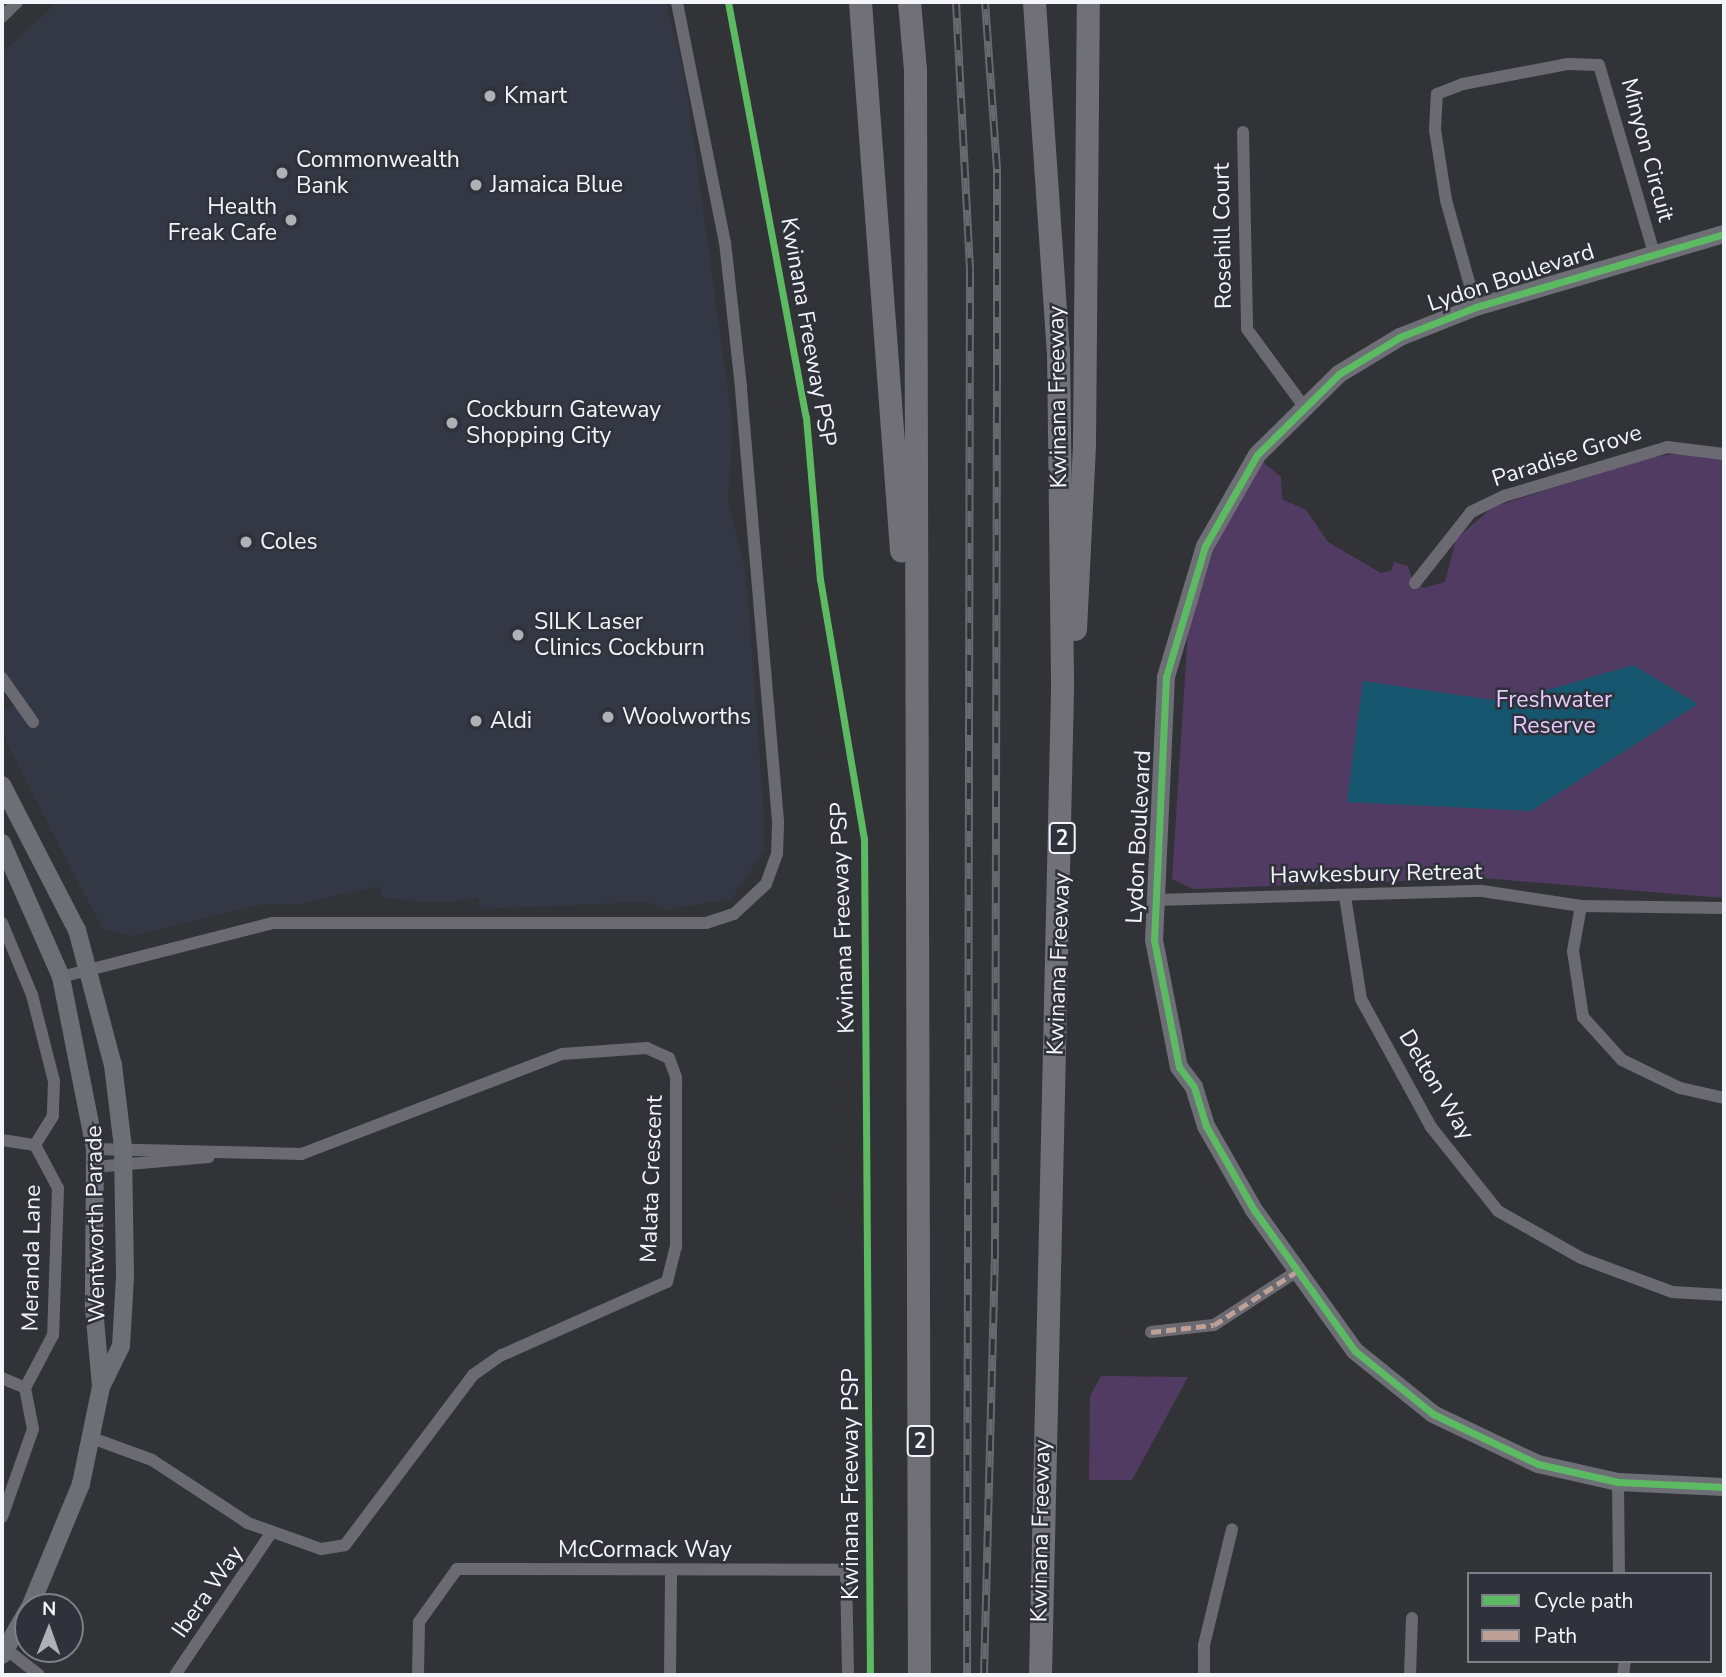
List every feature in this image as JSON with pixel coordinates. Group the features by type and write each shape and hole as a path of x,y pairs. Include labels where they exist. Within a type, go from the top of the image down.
{"highway":[{"path":"860,2 912,664"},
{"name":"2","path":"909,2 915,69 912,664 919,1675"},
{"name":"Kwinana Freeway","path":"1034,2 1057,324 1062,690 1040,1675"},
{"path":"1062,690 1074,643 1084,443 1088,2"}],"street":[{"path":"2,17 17,2"},
{"path":"61,977 272,923 706,923 734,914 766,884 777,853 778,821 741,387 725,243 677,2"},
{"name":"Minyon Circuit","path":"1476,307 1446,200 1436,130 1437,94 1463,84 1568,64 1599,65 1654,254"},
{"name":"Rosehill Court","path":"1243,132 1247,330 1302,404"},
{"name":"Lydon Boulevard","path":"1724,234 1476,307 1400,337 1302,404 1227,501 1181,619 1166,677 1154,900 1154,940 1179,1066 1194,1087 1229,1168 1296,1272 1356,1351 1433,1414 1538,1464 1618,1482 1724,1487"},
{"name":"Paradise Grove","path":"1415,583 1471,512 1504,496 1667,447 1724,454"},
{"path":"2,678 33,722"},
{"name":"Wentworth Parade","path":"2,785 48,866 90,968 123,1157 121,1346 101,1387"},
{"name":"Wentworth Parade","path":"2,844 61,977 95,1158 94,1318 101,1387 92,1438 61,1541 37,1593"},
{"name":"Hawkesbury Retreat","path":"1154,900 1482,891 1581,906 1724,908"},
{"name":"Delton Way","path":"1345,896 1361,999 1431,1127 1498,1211 1581,1258 1672,1292 1724,1295"},
{"path":"1581,906 1573,951 1583,1017 1622,1060 1680,1088 1724,1098"},
{"path":"2,923 32,995 54,1081 53,1116 35,1145 2,1140"},
{"name":"Malata Crescent","path":"92,1438 152,1460 235,1517 321,1549 345,1545 473,1375 502,1355 667,1282 676,1247 676,1077 669,1058 647,1048 562,1054 316,1150 209,1156 95,1158"},
{"name":"Meranda Lane","path":"25,1388 51,1346 56,1302 57,1180 35,1145"},
{"path":"1150,1332 1214,1325 1296,1272"},
{"path":"2,1378 25,1388 33,1429 2,1517"},
{"path":"1618,1482 1619,1572"},
{"path":"1204,1675 1204,1645 1232,1529"},
{"name":"Ibera Way","path":"175,1675 272,1532"},
{"name":"McCormack Way","path":"418,1675 419,1622 457,1569 671,1572 846,1570 848,1675"},
{"path":"670,1675 671,1572"},
{"path":"1410,1675 1412,1618"},
{"name":"Wentworth Parade","path":"4,1652 14,1635"},
{"path":"4,1652 39,1675"}],"shaded area":[{"path":"58,2 666,2 686,84 733,428 728,501 746,574 764,815 764,850 732,899 666,910 648,902 479,909 479,898 439,903 383,898 379,886 296,905 264,904 133,936 102,929 2,733 2,712 18,703 2,678 2,53"}],"green space":[{"name":"Freshwater Reserve","path":"1686,453 1724,459 1724,898 1482,878 1193,889 1172,879 1188,630 1218,538 1263,462 1281,477 1282,499 1306,510 1328,542 1381,573 1391,571 1394,562 1408,566 1413,582 1424,588 1445,582 1456,539 1493,507 1650,457"},
{"path":"1101,1376 1188,1377 1132,1480 1089,1480 1090,1396"}],"water":[{"path":"1633,665 1698,704 1531,811 1347,802 1363,681 1507,702"}],"railway":[{"path":"956,2 970,271 967,1675"},
{"path":"984,1675 995,1255 997,381 997,169 985,2"}],"marked path":[{"path":"1151,1332 1214,1325 1296,1272"}],"cycle path":[{"name":"Kwinana Freeway PSP","path":"728,2 806,417 820,579 864,839 870,1675"},
{"path":"1724,234 1476,307 1400,337 1339,374 1257,455 1205,546 1166,677 1154,940 1179,1067 1194,1087 1206,1126 1254,1210 1355,1351 1433,1414 1538,1464 1618,1482 1724,1487"}],"place":[{"name":"Kmart","path":"490,96"},
{"name":"Commonwealth Bank","path":"282,173"},
{"name":"Jamaica Blue","path":"476,185"},
{"name":"Health Freak Cafe","path":"291,220"},
{"name":"Cockburn Gateway Shopping City","path":"452,423"},
{"name":"Coles","path":"246,542"},
{"name":"SILK Laser Clinics Cockburn","path":"518,635"},
{"name":"Woolworths","path":"608,717"},
{"name":"Aldi","path":"476,721"}]}
